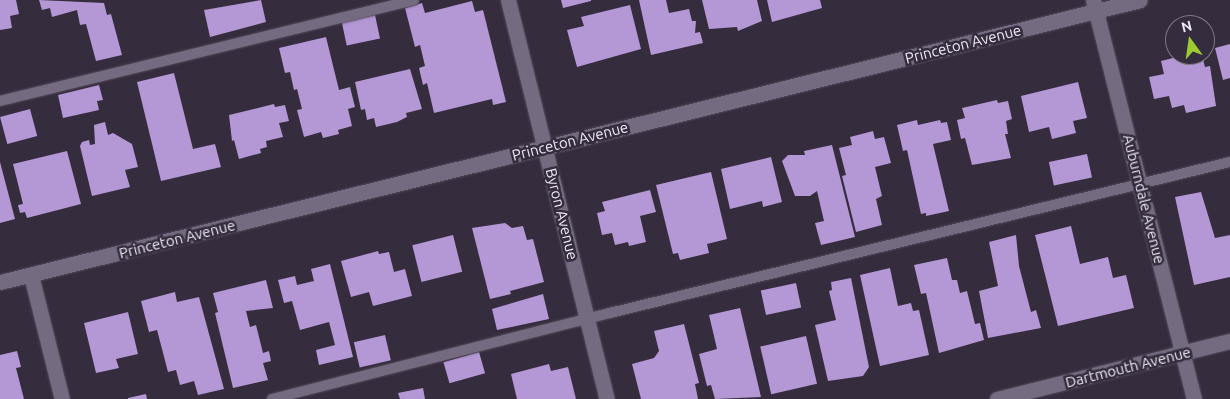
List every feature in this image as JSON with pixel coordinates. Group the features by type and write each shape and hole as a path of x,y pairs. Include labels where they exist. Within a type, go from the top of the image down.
{"street":[{"name":"Byron Avenue","path":"508,0 607,399"},
{"name":"Princeton Avenue","path":"0,282 545,148 1094,5 1140,0"},
{"name":"Auburndale Avenue","path":"1094,5 1194,399"},
{"path":"31,275 62,399"},
{"name":"Dartmouth Avenue","path":"997,399 1230,341"}],"lane":[{"path":"0,101 414,0"},
{"path":"272,399 587,319 1230,162"}],"building":[{"path":"0,0 16,0 19,14 10,16 12,28 0,30"},
{"path":"39,0 104,3 107,15 111,14 122,55 96,61 86,24 80,25 77,10 52,17 50,8 42,10"},
{"path":"261,0 266,22 210,37 204,10"},
{"path":"561,0 591,0 591,1 563,8"},
{"path":"639,0 666,0 669,13 689,9 692,21 696,21 695,33 700,32 703,43 651,55"},
{"path":"702,0 757,0 762,21 738,31 737,27 709,29"},
{"path":"767,0 820,0 822,8 772,22"},
{"path":"472,1 475,12 483,10 506,102 493,105 492,99 434,113 427,83 423,85 419,68 425,66 420,45 415,47 405,8 422,3 425,13"},
{"path":"630,5 641,49 577,67 567,30 584,26 581,17"},
{"path":"375,15 380,38 347,46 342,22"},
{"path":"326,37 339,90 350,87 355,107 348,109 352,126 338,130 339,134 323,138 321,132 304,137 297,110 302,109 297,89 294,90 290,72 285,73 279,48"},
{"path":"1230,44 1230,78 1223,80 1215,48"},
{"path":"1165,60 1165,65 1210,66 1216,106 1186,113 1184,105 1172,108 1169,96 1154,99 1149,77 1164,74 1161,61"},
{"path":"410,69 422,109 406,113 407,117 397,122 376,127 374,118 367,120 365,109 361,110 355,82"},
{"path":"174,73 193,149 215,144 221,167 161,181 137,82"},
{"path":"1078,82 1087,118 1073,121 1076,133 1052,139 1049,127 1029,132 1021,96"},
{"path":"99,85 103,100 97,101 99,110 63,118 58,95"},
{"path":"997,100 998,103 1008,101 1012,119 1006,121 1008,134 1005,134 1011,158 972,165 965,138 961,139 957,120 965,118 962,108"},
{"path":"274,104 275,107 285,105 289,121 279,123 283,137 266,141 267,147 260,149 261,153 239,159 234,140 232,141 229,115"},
{"path":"30,109 37,136 7,144 0,117"},
{"path":"917,120 918,125 940,120 941,123 947,122 951,140 933,144 949,211 926,216 926,213 921,214 907,150 903,151 897,125"},
{"path":"105,122 108,135 113,133 132,144 138,167 125,170 130,187 92,196 80,146 82,142 89,140 90,145 95,144 94,125"},
{"path":"873,131 875,139 884,137 891,163 875,167 882,196 876,199 882,225 856,232 842,176 846,175 839,148 852,145 850,137"},
{"path":"832,145 855,237 821,245 815,223 824,221 817,191 810,196 795,196 782,161 788,155 805,155 804,151"},
{"path":"67,151 81,204 27,218 25,212 20,213 18,205 23,204 13,164"},
{"path":"1087,154 1092,177 1054,186 1049,162"},
{"path":"771,157 782,202 763,207 762,201 730,209 721,169"},
{"path":"0,162 15,219 0,223"},
{"path":"711,172 727,239 707,244 709,253 680,260 678,253 673,254 656,185"},
{"path":"650,190 656,212 640,216 646,242 629,246 628,242 615,245 612,233 602,235 597,213 605,211 602,202"},
{"path":"1201,192 1215,238 1230,235 1230,277 1194,285 1175,197"},
{"path":"505,223 512,228 523,226 527,240 533,239 544,282 510,291 511,294 490,299 472,228"},
{"path":"1071,226 1080,264 1108,257 1113,278 1126,275 1134,308 1058,326 1035,235"},
{"path":"453,235 462,272 421,282 412,245"},
{"path":"1016,235 1019,266 1031,312 1036,310 1041,328 988,338 979,291 998,286 989,242"},
{"path":"378,251 379,254 389,252 394,272 405,269 412,296 373,306 369,292 351,297 341,261"},
{"path":"947,258 952,280 957,280 960,293 967,291 975,324 980,323 984,340 939,353 926,293 921,294 914,265"},
{"path":"330,264 353,357 319,365 316,350 335,345 329,322 300,330 292,301 284,303 278,280 295,276 297,285 314,281 311,269"},
{"path":"890,268 898,306 911,303 913,311 919,310 929,355 880,366 860,275"},
{"path":"851,278 869,367 863,376 828,381 815,325 836,320 829,291 832,290 831,282"},
{"path":"266,280 273,308 246,311 250,327 256,325 263,353 269,351 271,361 263,363 268,380 233,388 215,313 218,312 213,293"},
{"path":"796,283 801,307 766,315 761,290"},
{"path":"175,292 177,302 199,297 224,389 198,395 194,381 180,385 176,370 168,372 157,330 149,332 141,301"},
{"path":"543,294 549,319 497,330 492,309"},
{"path":"740,308 761,397 715,399 711,385 707,386 699,354 717,349 709,315"},
{"path":"128,312 138,354 116,359 119,368 96,373 84,323"},
{"path":"684,324 699,383 695,384 698,399 641,399 632,364 654,358 659,351 654,331"},
{"path":"385,335 391,360 360,368 354,342"},
{"path":"806,336 817,384 771,394 760,347"},
{"path":"17,351 21,367 16,368 24,399 0,399 0,355"},
{"path":"479,352 485,373 449,383 443,362"},
{"path":"549,364 551,371 568,367 576,399 517,399 511,374"},
{"path":"423,388 425,399 400,399 398,393"},
{"path":"146,394 147,399 128,399 128,398"}]}
